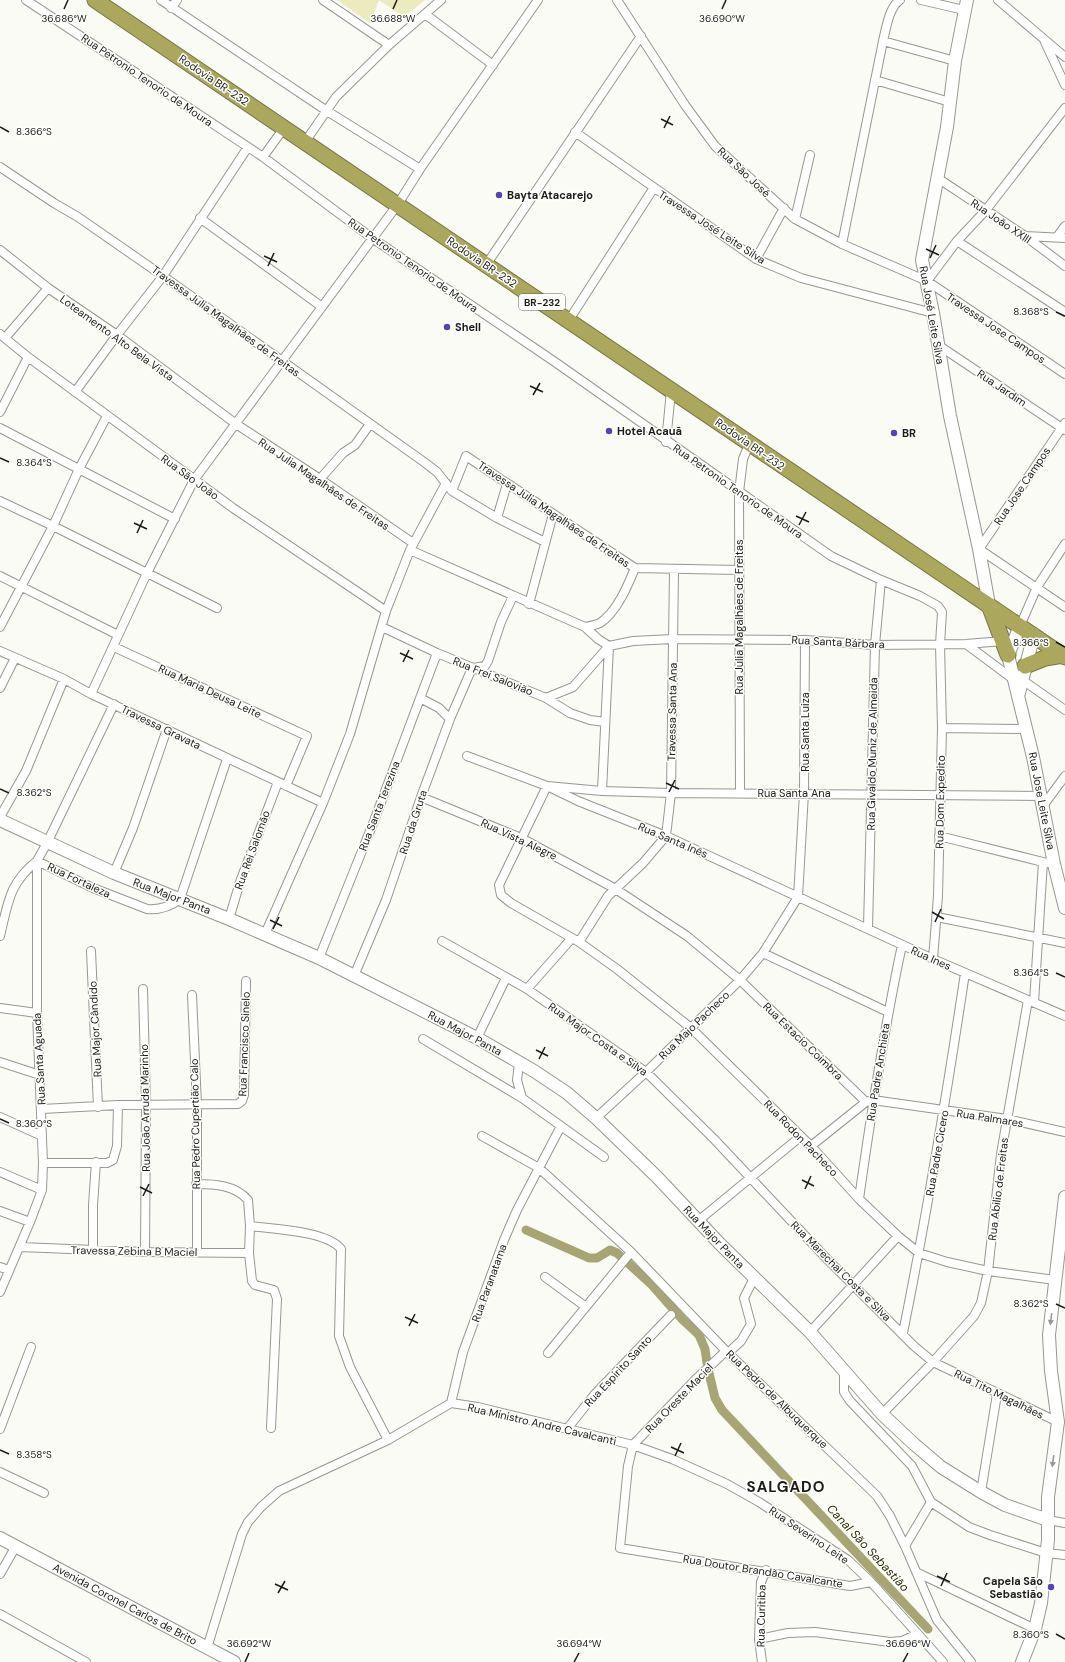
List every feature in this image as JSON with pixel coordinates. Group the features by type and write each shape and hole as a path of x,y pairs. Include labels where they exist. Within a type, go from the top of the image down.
{"highway":[{"name":"Rodovia BR-232","path":"95,0 989,605"},
{"name":"BR-232","path":"989,605 1034,634 1064,656"},
{"path":"989,605 1006,648"},
{"path":"1020,675 1045,658 1064,656"}],"street":[{"name":"Rua Petronio Tenorio de Moura","path":"26,0 263,157 372,238 555,362 666,442 831,556 881,580 920,596 938,606 942,612 940,644"},
{"path":"161,0 326,111 420,169"},
{"path":"172,8 177,0"},
{"path":"323,0 389,45"},
{"path":"306,142 336,97 389,45 441,0"},
{"path":"91,694 147,573 194,480 398,204 420,169 538,0"},
{"name":"Rua São José","path":"617,0 685,105 716,146 795,219 842,244 926,281"},
{"path":"842,244 883,41 892,10 896,2 900,0"},
{"path":"921,0 965,5"},
{"path":"998,0 1043,40 1065,57"},
{"name":"Rua José Leite Silva","path":"965,5 955,61 947,127 936,177 922,260 933,312 953,436 979,549 989,605"},
{"path":"425,14 493,65"},
{"path":"486,265 641,36"},
{"path":"1043,40 1065,85"},
{"path":"883,41 955,61"},
{"path":"875,80 950,102"},
{"path":"926,281 956,241 986,210 1062,118 1065,108"},
{"path":"263,157 284,128"},
{"name":"Travessa José Leite Silva","path":"575,132 653,189 756,259 801,278 933,312"},
{"path":"75,392 116,335 163,276 248,147"},
{"path":"795,219 810,156"},
{"name":"Travessa Julia Magalhães de Freitas","path":"0,167 78,217 163,276 424,462 437,472 452,491"},
{"name":"Rua João XXIII","path":"936,177 1025,236 1065,266"},
{"path":"569,320 653,189"},
{"path":"756,259 784,208"},
{"path":"200,218 322,307"},
{"path":"1025,236 1061,237 1065,226"},
{"path":"956,241 1065,312"},
{"name":"Loteamento Alto Bela Vista","path":"0,250 48,288 116,335 236,424"},
{"name":"Travessa Jose Campos","path":"926,281 1065,374"},
{"path":"3,336 48,288"},
{"name":"Rua São João","path":"3,336 28,357 194,480 386,611"},
{"name":"Rua Jardim","path":"938,345 1064,427"},
{"path":"0,412 28,357"},
{"path":"666,442 671,391"},
{"path":"0,627 53,526 79,469 107,416"},
{"name":"Rua Julia Magalhães de Freitas","path":"236,424 320,479 412,546 529,604 586,627 594,636 609,646"},
{"path":"320,479 344,453 355,445 370,424"},
{"name":"Rua Jose Campos","path":"979,549 1064,427"},
{"path":"0,428 175,519"},
{"name":"Rua Julia Magalhães de Freitas","path":"740,793 738,492 743,459 750,442"},
{"name":"Travessa Julia Magalhães de Freitas","path":"452,491 466,456 635,568 674,570 739,570"},
{"path":"265,934 323,803 350,734 386,611 412,546 446,483"},
{"path":"497,518 507,484"},
{"path":"452,491 497,518 545,542"},
{"path":"0,501 217,608"},
{"path":"529,604 553,514"},
{"path":"1006,648 1020,626 1037,587 1065,544"},
{"path":"979,549 1065,607"},
{"path":"586,627 600,623 620,601 635,568"},
{"name":"Travessa Santa Ana","path":"666,836 671,793 674,570"},
{"path":"0,576 118,635"},
{"name":"Rua Givaldo Muniz de Almeida","path":"868,928 875,644 881,580"},
{"path":"472,668 484,666 488,661 501,622 513,596"},
{"name":"Rua Frei Salovião","path":"382,627 436,653 546,698 570,713 590,720 605,722"},
{"name":"Rua Jose Leite Silva","path":"1034,634 1020,675 1019,694 1042,801 1049,863 1063,887 1065,908"},
{"path":"546,698 567,690 576,684 586,670 596,662 609,646 633,641 673,639"},
{"name":"Rua Santa Bárbara","path":"673,639 805,640 875,644 966,644 1006,648"},
{"name":"Rua Santa Luiza","path":"798,897 804,793 805,640"},
{"name":"Rua Dom Expedito","path":"934,959 938,917 942,728 940,644"},
{"path":"966,644 1020,675 1065,710"},
{"path":"602,790 609,646"},
{"name":"Rua Maria Deusa Leite","path":"114,647 306,736 286,786"},
{"name":"Rua Jose Leite Silva","path":"1006,648 1020,675"},
{"name":"Travessa Gravata","path":"0,651 64,679 91,694 323,803"},
{"name":"Rua Santa Terezina","path":"319,958 374,821 436,653"},
{"path":"0,688 15,658"},
{"name":"Rua da Gruta","path":"354,976 386,900 421,796 450,719 472,668"},
{"path":"0,818 26,771 64,679"},
{"path":"420,698 439,708 450,719"},
{"path":"37,861 48,843 114,704"},
{"path":"942,728 1027,729"},
{"path":"114,873 133,828 167,729"},
{"name":"Rua Santa Inês","path":"467,756 547,786 666,836 798,897"},
{"path":"180,899 227,759"},
{"path":"1042,801 1065,776"},
{"name":"Rua Rei Salomão","path":"229,919 240,882 278,782"},
{"path":"527,989 572,938 501,895 499,885 547,786"},
{"name":"Rua Santa Ana","path":"547,786 671,793 871,794 1042,801"},
{"name":"Rua Vista Alegre","path":"421,796 521,838 614,888 687,936 740,980"},
{"name":"Rua Major Panta","path":"0,818 48,843 114,873 229,919 319,958 477,1038 534,1071 567,1094 596,1118 657,1176 698,1221 810,1332 882,1414 942,1467 981,1492 1005,1505 1048,1520 1065,1523"},
{"path":"579,942 614,888 643,863 666,836"},
{"path":"939,836 1049,863"},
{"name":"Rua Fortaleza","path":"0,936 3,908 21,874 37,861 93,888 147,909 156,910 180,899"},
{"name":"Rua Santa Aguada","path":"0,1292 20,1247 42,1190 44,1163 37,1013 37,861"},
{"name":"Rua Abilio de Freitas","path":"882,1414 933,1362 974,1316 981,1303 988,1271 996,1192 1007,1119 1031,1001 1049,863"},
{"path":"740,980 763,953 798,897"},
{"name":"Rua Ines","path":"798,897 902,945 1065,1016"},
{"path":"938,917 1039,939 1065,943"},
{"name":"Rua Rodon Pacheco","path":"572,938 618,969 691,1028 800,1137 811,1146 859,1199 898,1236 919,1253 947,1262 988,1271 1055,1280"},
{"name":"Rua Major Costa e Silva","path":"442,941 527,989 646,1072 750,1179"},
{"name":"Rua Padre Anchieta","path":"859,1199 869,1101 902,945"},
{"name":"Rua Major Cândido","path":"91,951 98,1107"},
{"path":"763,953 888,1012"},
{"name":"Rua Padre Cicero","path":"903,1333 919,1253 944,1110 965,973"},
{"path":"477,1038 506,978"},
{"name":"Rua Majo Pacheco","path":"596,1118 646,1072 740,980"},
{"name":"Rua Estacio Coimbra","path":"740,980 869,1101"},
{"name":"Rua Francisco Sinelo","path":"197,1105 238,1104 242,1101 244,1095 246,981"},
{"name":"Rua João Arruda Marinho","path":"143,989 146,1106 146,1252"},
{"name":"Rua Pedro Cupertião Calo","path":"192,995 197,1105 197,1252"},
{"path":"0,1008 37,1013"},
{"path":"423,1039 522,1098 604,1157"},
{"path":"0,1062 40,1075"},
{"path":"519,1063 518,1080 522,1098"},
{"path":"811,1146 869,1101"},
{"name":"Rua Palmares","path":"869,1101 1007,1119 1065,1132"},
{"path":"44,1163 107,1163 113,1160 116,1153 118,1105"},
{"path":"42,1109 118,1105 197,1105"},
{"path":"0,1117 42,1136"},
{"name":"Rua Paranatama","path":"451,1403 463,1352 504,1240 517,1210 561,1126"},
{"name":"Rua Pedro de Albuquerque","path":"482,1136 539,1168 627,1258 877,1496 890,1516 918,1573 930,1609 936,1620 972,1662"},
{"path":"698,1221 800,1137"},
{"path":"93,1250 93,1205 96,1162"},
{"path":"0,1172 42,1190"},
{"name":"Rua Marechal Costa e Silva","path":"750,1179 903,1333 914,1346 933,1362"},
{"path":"196,1184 210,1184 238,1190 248,1200 250,1226 249,1253 252,1281 255,1285 274,1290 277,1299 271,1428"},
{"path":"1022,1662 1035,1628 1041,1603 1046,1553 1048,1497 1062,1422 1051,1370 1049,1335 1065,1203"},
{"path":"0,1211 30,1222"},
{"path":"250,1226 319,1236 332,1241 341,1249 339,1336 350,1367 388,1440"},
{"path":"810,1332 898,1236"},
{"name":"Travessa Zebina B Maciel","path":"20,1247 146,1252 249,1253"},
{"path":"548,1353 627,1258"},
{"path":"0,1267 9,1270"},
{"path":"545,1277 586,1306"},
{"name":"Rua Oreste Maciel","path":"633,1446 695,1380 727,1352 741,1342 751,1324 744,1298 754,1278"},
{"name":"Rua Espirito Santo","path":"567,1429 594,1395 671,1315"},
{"path":"0,1428 31,1347"},
{"name":"Rua Tito Magalhães","path":"933,1362 997,1394 1062,1422"},
{"path":"844,1372 844,1392 850,1401 912,1466 931,1502 969,1527 1046,1553 1065,1555"},
{"path":"981,1492 997,1394"},
{"path":"207,1648 242,1534 248,1522 260,1507 279,1491 388,1440 451,1403"},
{"name":"Rua Ministro Andre Cavalcanti","path":"451,1403 478,1407 633,1446"},
{"name":"Rua Doutor Brandão Cavalcante","path":"633,1446 628,1466 620,1548 766,1570 850,1586 871,1582"},
{"name":"Rua Severino Leite","path":"633,1446 672,1459 727,1484 759,1502 848,1560 871,1582"},
{"path":"0,1472 44,1493"},
{"path":"905,1546 931,1502"},
{"name":"Avenida Coronel Carlos de Brito","path":"0,1538 234,1662"},
{"path":"0,1574 16,1546"},
{"name":"Rua Curitiba","path":"762,1662 759,1639 761,1582 766,1570"},
{"path":"918,1573 1035,1628"},
{"path":"871,1582 943,1662"},
{"path":"0,1614 86,1662"},
{"path":"759,1639 788,1633 815,1632 890,1642 902,1641 917,1634"}],"green space":[{"path":"337,0 379,0 370,23"},
{"path":"379,0 425,0 404,17"}],"waterway":[{"name":"Canal São Sebastião","path":"526,1230 589,1258 597,1258 610,1250 617,1253 652,1285 682,1319 699,1335 705,1349 707,1363"},
{"name":"Canal São Sebastião","path":"708,1369 715,1398 722,1410 928,1629"}],"place":[{"name":"Bayta Atacarejo","path":"499,195"},
{"name":"Shell","path":"447,327"},
{"name":"Hotel Acauã","path":"609,431"},
{"name":"BR","path":"894,433"},
{"name":"Capela São Sebastião","path":"1051,1587"}],"district":[{"name":"SALGADO","path":"786,1487"}]}
